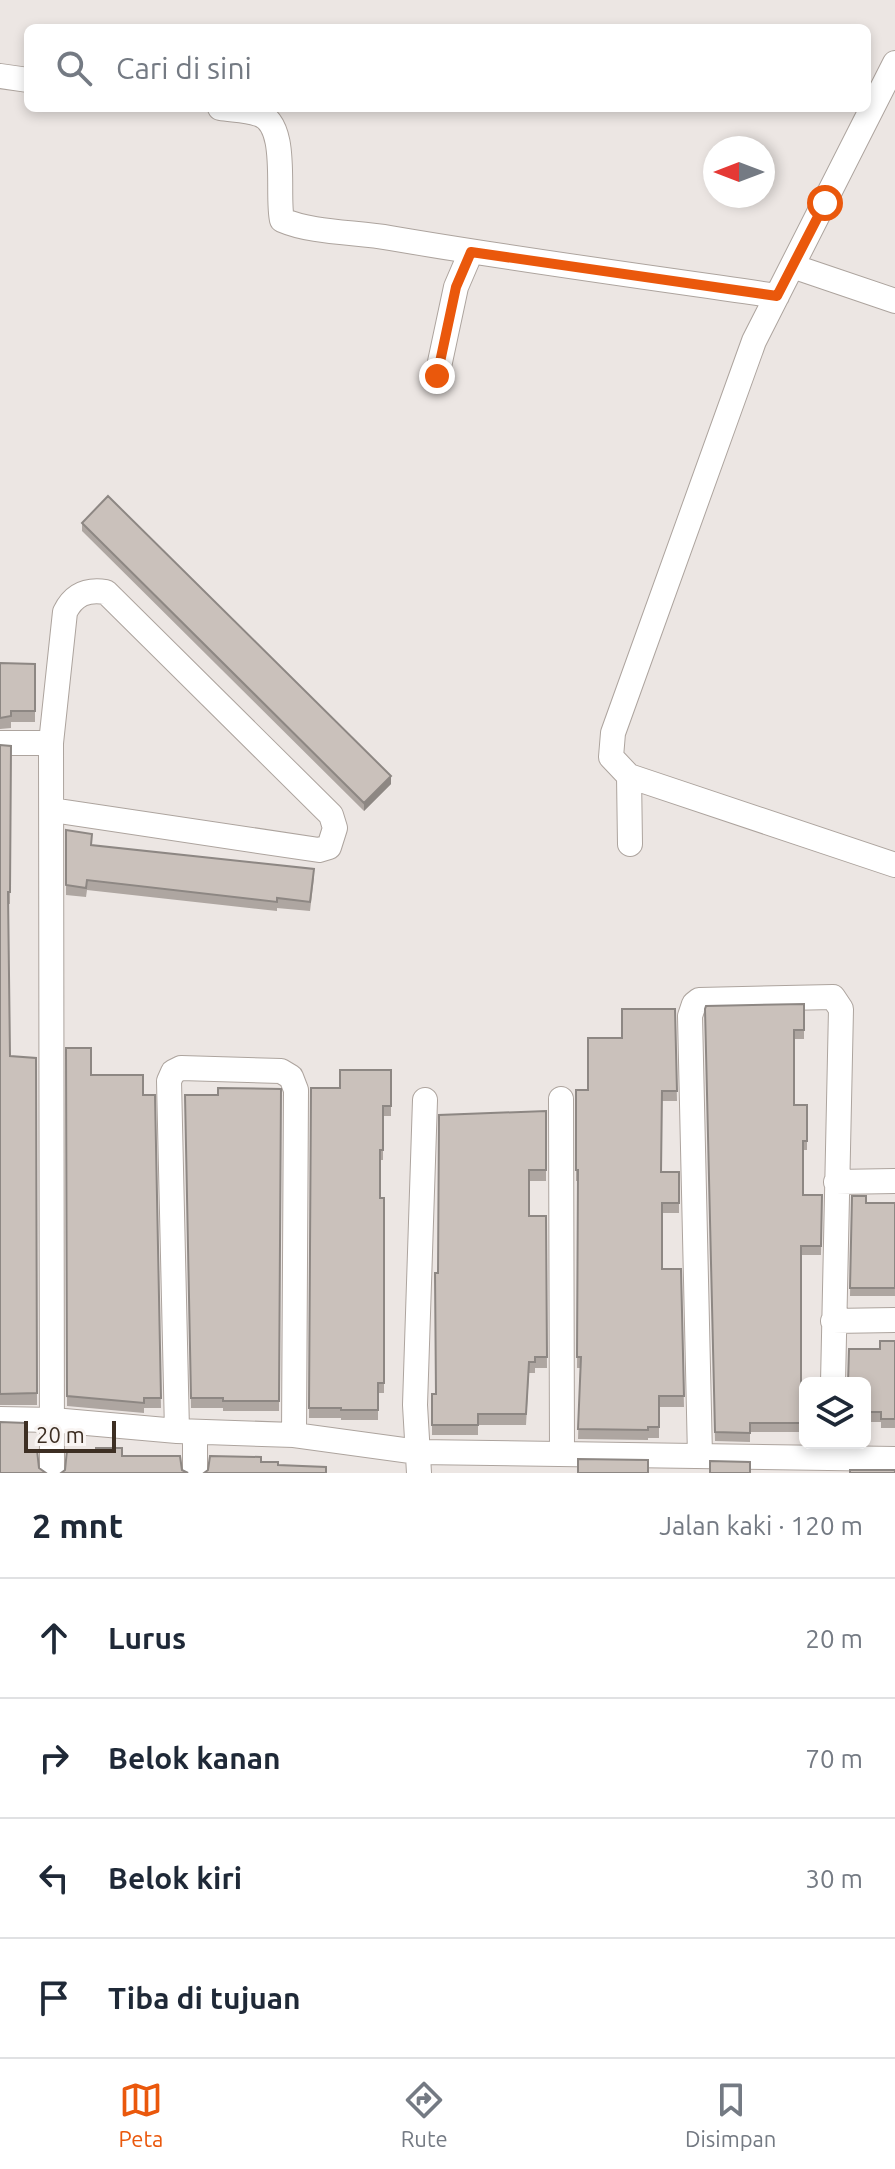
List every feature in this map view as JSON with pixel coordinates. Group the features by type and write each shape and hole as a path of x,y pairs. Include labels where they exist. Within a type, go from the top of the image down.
{"street":[{"path":"871,110 895,63"},
{"path":"0,76 24,79"},
{"path":"247,112 261,114 275,134 280,160 279,209 282,220 293,226 360,233 777,296"},
{"path":"870,112 754,341 613,733 611,757 629,776 895,865"},
{"path":"437,376 456,287 471,252"},
{"path":"792,266 895,301"},
{"path":"52,810 319,850 329,847 335,828 331,815 106,592 91,589 70,602 65,612 51,743 52,1473"},
{"path":"0,743 51,743"},
{"path":"629,776 630,844"},
{"path":"700,1456 690,1032 694,1004 709,999 833,997 838,1001 842,1022 833,1377"},
{"path":"195,1473 186,1432 169,1081 173,1072 181,1068 281,1071 291,1077 296,1090 294,1435"},
{"path":"561,1099 562,1453"},
{"path":"418,1462 415,1405 425,1100"},
{"path":"836,1182 895,1181"},
{"path":"833,1321 895,1320"},
{"path":"0,1419 53,1420 186,1432 294,1435 418,1462 562,1453 895,1459"}],"building":[{"path":"108,496 391,776 364,803 82,523"},
{"path":"0,663 35,664 35,711 11,711 11,716 0,718"},
{"path":"0,745 11,746 8,892 10,1056 36,1058 37,1393 0,1394"},
{"path":"66,830 92,834 91,845 314,869 310,902 277,898 277,902 87,880 86,888 66,885"},
{"path":"804,1004 804,1030 794,1030 794,1105 807,1105 803,1195 822,1195 821,1246 801,1246 799,1423 750,1423 750,1433 715,1432 706,1006"},
{"path":"622,1009 675,1009 677,1091 662,1091 661,1172 679,1172 679,1203 662,1203 662,1269 681,1269 684,1396 659,1396 659,1427 648,1427 648,1430 578,1429 581,1357 577,1357 576,1090 588,1090 588,1038 622,1038"},
{"path":"66,1048 91,1048 91,1075 143,1075 143,1095 155,1095 161,1398 144,1398 144,1403 67,1396"},
{"path":"340,1070 391,1070 391,1106 383,1106 383,1150 380,1150 380,1198 384,1198 384,1383 378,1383 378,1410 309,1408 311,1088 340,1088"},
{"path":"218,1088 281,1089 279,1401 191,1398 185,1095 218,1095"},
{"path":"546,1111 546,1170 529,1170 529,1216 546,1216 547,1357 535,1357 535,1362 529,1362 526,1414 478,1414 478,1425 432,1425 432,1394 436,1394 439,1115"},
{"path":"852,1196 866,1196 866,1203 895,1203 895,1288 850,1288"},
{"path":"880,1341 895,1341 895,1419 881,1419 881,1412 871,1412 871,1377 848,1377 849,1349 880,1349"},
{"path":"0,1422 26,1423 26,1450 37,1450 39,1468 46,1473 0,1473"},
{"path":"122,1448 122,1456 180,1456 182,1470 188,1473 61,1473 65,1470 67,1450"},
{"path":"210,1456 261,1457 261,1462 278,1462 278,1465 326,1467 326,1473 204,1473 208,1470"},
{"path":"578,1459 648,1460 648,1473 578,1473"},
{"path":"710,1461 750,1462 750,1473 710,1473"},
{"path":"850,1470 895,1470 895,1473 850,1473"}],"route":[{"path":"437,376 456,287 471,252 777,296 825,203"}]}
